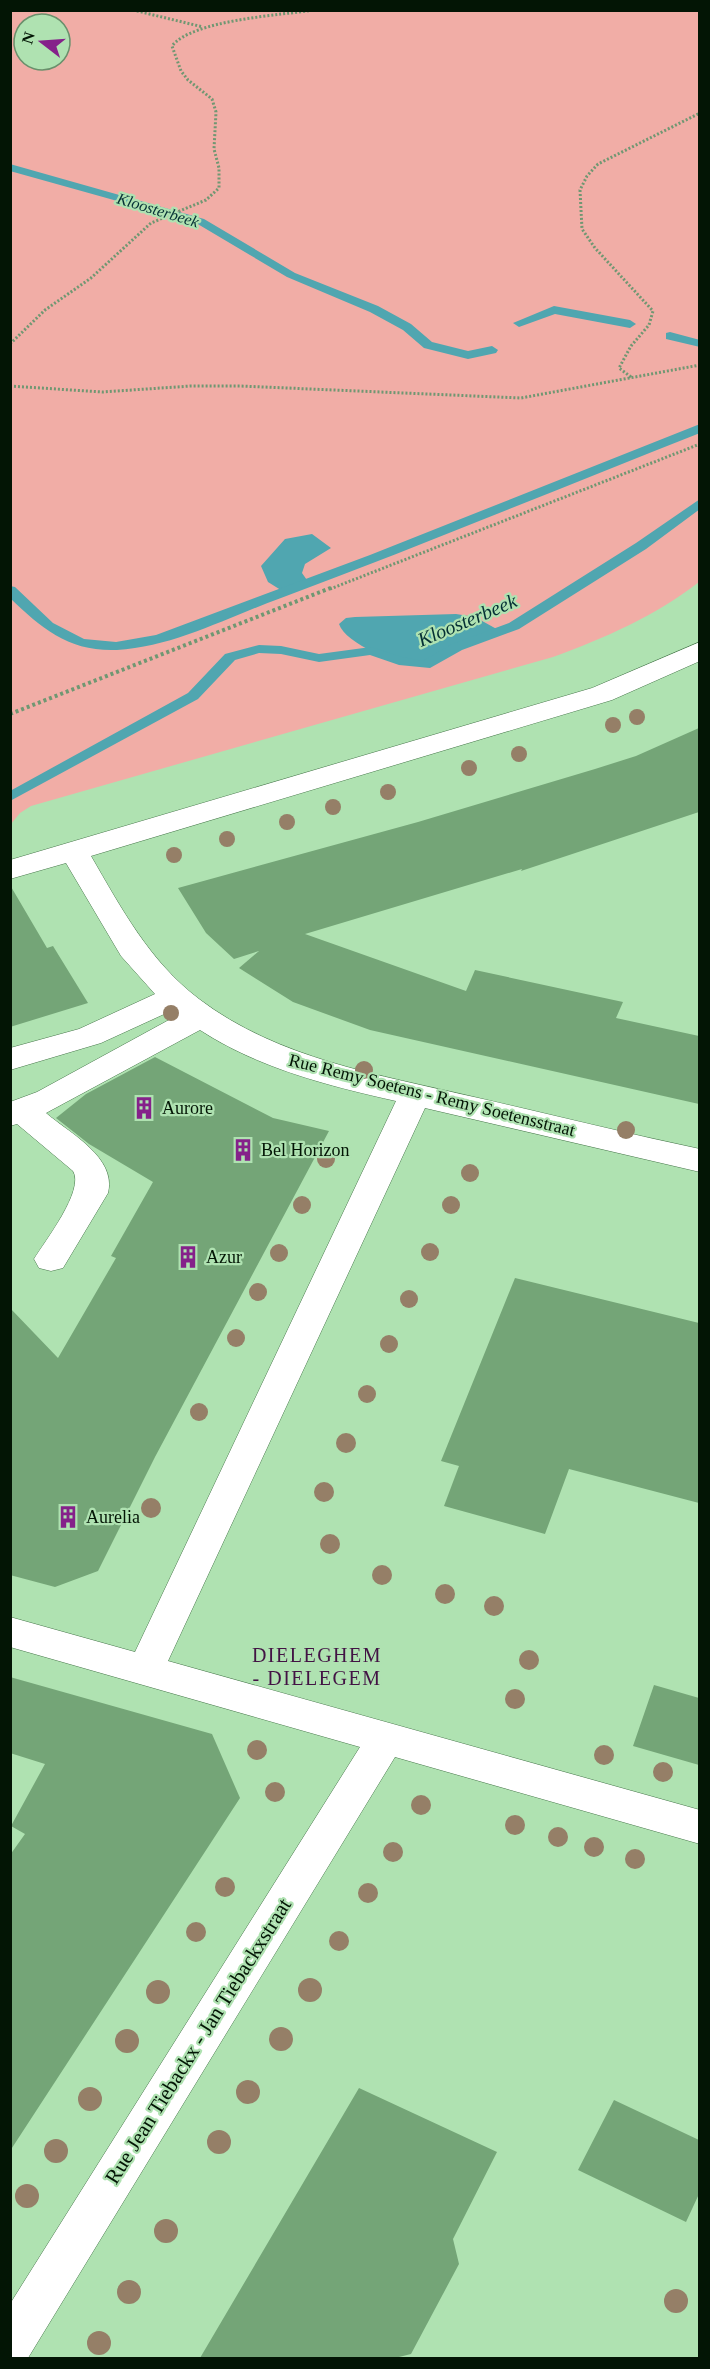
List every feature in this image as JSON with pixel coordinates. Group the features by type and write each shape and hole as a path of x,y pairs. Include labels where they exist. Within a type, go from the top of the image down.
{"street":[{"path":"10,870 602,694 698,653"},
{"name":"Rue Remy Soetens - Remy Soetensstraat","path":"74,852 136,955 177,996 239,1039 312,1069 699,1161"},
{"path":"10,1059 90,1036 177,996"},
{"path":"16,1113 48,1100 202,1015"},
{"path":"145,1670 415,1094"},
{"path":"16,1113 85,1163 93,1173 94,1182 91,1192 51,1259"},
{"path":"10,1632 699,1827"},
{"name":"Rue Jean Tiebackx - Jan Tiebackxstraat","path":"10,2346 387,1737"}],"path":[{"path":"133,10 204,27"},
{"path":"10,344 45,310 91,278 151,224 206,200 219,188 219,168 213,149 216,112 212,99 188,80 181,71 172,46 179,38 204,27 315,10"},
{"path":"631,377 620,368 627,351 646,332 653,320 653,311 595,248 582,229 580,190 587,176 598,164 699,113"},
{"path":"10,386 102,392 191,386 240,386 521,398 699,365"},
{"path":"10,714 699,444"}],"shaded area":[{"path":"11,11 699,11 699,582 647,616 592,642 553,657 31,806 20,813 11,824"}],"water":[{"path":"312,534 331,548 305,564 302,573 309,583 284,592 268,582 261,566 285,539"},
{"path":"456,614 475,617 502,632 458,647 429,664 416,665 377,654 352,640 339,624 346,618 355,617"}],"building":[{"path":"699,728 699,812 521,871 522,869 305,934 466,991 475,970 623,1002 616,1018 699,1036 699,1104 370,1030 293,1002 239,968 259,951 234,959 206,933 178,888 418,822 595,769 636,756"},
{"path":"10,885 47,948 53,946 88,1003 10,1027"},
{"path":"155,1057 273,1118 329,1131 155,1457 98,1571 55,1587 10,1575 10,1308 58,1358 116,1258 111,1256 153,1182 89,1144 56,1118 86,1094"},
{"path":"515,1278 699,1323 699,1503 569,1469 545,1534 444,1506 459,1466 441,1461"},
{"path":"10,1677 212,1734 240,1798 10,2151 10,1855 25,1834 11,1826 45,1764 10,1753"},
{"path":"654,1685 699,1698 699,1765 633,1746"},
{"path":"359,2088 497,2152 453,2239 459,2264 411,2354 395,2358 200,2358"},
{"path":"614,2100 699,2140 699,2194 686,2222 578,2170"}],"waterway":[{"name":"Kloosterbeek","path":"10,167 200,221 291,275 374,309 407,327 428,345 468,355 492,350"},
{"name":"Kloosterbeek","path":"519,323 554,310 630,324"},
{"name":"Kloosterbeek","path":"670,336 700,344"},
{"name":"Kloosterbeek","path":"10,590 48,626 81,643 116,646 160,639 374,558 700,428"},
{"name":"Kloosterbeek","path":"10,797 193,696 230,657 259,649 281,650 319,658 371,651 399,661 425,665 457,647 514,626 641,546 700,503"}],"place":[{"name":"Aurore","path":"144,1108"},
{"name":"Bel Horizon","path":"243,1150"},
{"name":"Azur","path":"188,1257"},
{"name":"Aurelia","path":"68,1517"}],"district":[{"name":"DIELEGHEM - DIELEGEM","path":"317,1666"}]}
